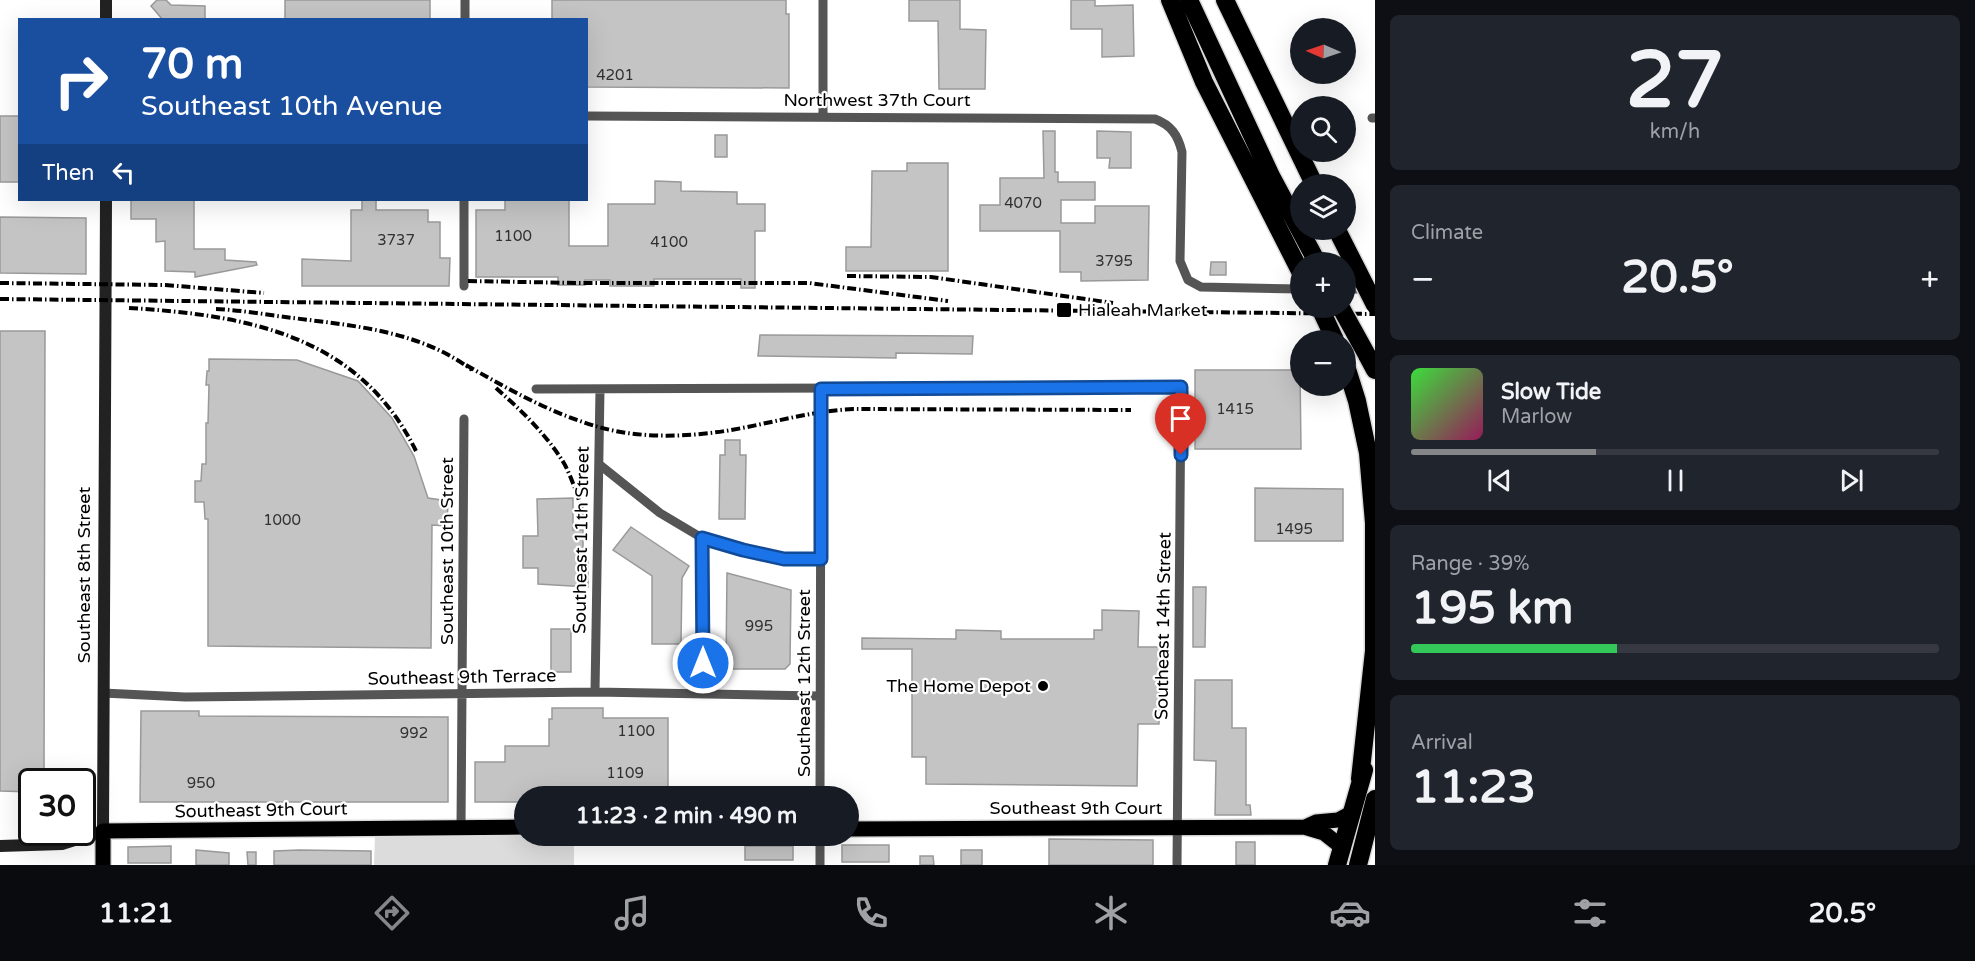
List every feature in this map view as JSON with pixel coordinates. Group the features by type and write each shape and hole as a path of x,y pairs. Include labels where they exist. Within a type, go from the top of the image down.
{"highway":[{"path":"1170,0 1204,82 1290,252"},
{"path":"1189,0 1270,176 1312,252"},
{"path":"1225,0 1309,174"},
{"path":"1341,240 1375,305"},
{"path":"1347,318 1371,362"},
{"path":"1342,859 1360,779 1374,660 1374,523 1368,453 1355,396"},
{"path":"1360,779 1369,760 1375,731"},
{"path":"1358,865 1375,799"}],"main road":[{"name":"Southeast 9th Court","path":"1304,827 1316,822 1338,820 1353,812"},
{"name":"Southeast 9th Court","path":"103,831 514,827"},
{"name":"Southeast 9th Court","path":"859,829 1304,827 1324,833 1342,859"},
{"name":"Southeast 8th Street","path":"103,831 103,865"}],"street":[{"path":"106,0 106,18"},
{"path":"465,0 465,18"},
{"path":"823,0 824,117"},
{"name":"Northwest 37th Court","path":"588,116 1139,117 1155,119 1166,124 1176,135 1182,152 1180,261 1188,280 1201,287 1290,289"},
{"name":"Southeast 8th Street","path":"103,831 106,201"},
{"path":"464,201 464,286"},
{"path":"1356,289 1375,290"},
{"name":"Southeast 14th Street","path":"821,389 1181,387 1177,865"},
{"path":"536,389 821,389"},
{"name":"Southeast 11th Street","path":"595,692 600,389"},
{"name":"Southeast 12th Street","path":"820,786 821,389"},
{"name":"Southeast 10th Street","path":"462,827 464,419"},
{"path":"600,465 660,513 702,538 784,559 821,559"},
{"path":"702,538 703,694"},
{"name":"Southeast 9th Terrace","path":"103,693 185,697 595,692 820,696"},
{"name":"Southeast 9th Court","path":"0,846 62,844 103,831"},
{"path":"820,846 820,865"}],"shaded area":[{"path":"375,836 514,836 514,846 574,846 574,865 374,865"}],"building":[{"path":"157,0 166,0 171,5 205,6 205,18 161,18 151,6"},
{"path":"285,0 430,0 430,18 285,18"},
{"path":"552,0 786,0 786,14 789,14 789,88 588,87 588,18 552,18"},
{"path":"909,0 960,0 960,29 986,30 985,89 939,89 938,21 909,21"},
{"path":"1071,0 1095,0 1095,6 1133,5 1134,56 1102,57 1102,29 1071,29"},
{"path":"0,116 18,116 18,182 0,182"},
{"path":"1043,131 1055,131 1055,172 1058,172 1058,182 1095,182 1095,200 1061,200 1061,223 1095,223 1095,206 1149,206 1148,280 1081,281 1081,272 1060,272 1060,231 980,231 980,205 1000,205 1000,178 1044,178"},
{"path":"1097,131 1131,132 1131,168 1109,168 1110,158 1097,158"},
{"path":"715,135 727,135 727,157 715,157"},
{"path":"907,163 948,163 948,271 846,271 846,247 871,247 872,171 907,171"},
{"path":"655,181 681,182 681,191 737,192 737,204 765,204 765,231 755,231 755,288 741,288 741,279 654,279 654,286 610,286 610,280 585,280 585,285 558,285 558,277 476,277 476,210 505,210 505,201 569,201 569,246 608,246 608,204 655,204"},
{"path":"131,201 194,201 194,249 225,249 225,260 256,262 257,265 195,277 195,272 165,271 165,241 156,242 156,219 131,219"},
{"path":"362,201 376,201 376,210 428,210 428,222 440,222 440,258 450,258 449,286 302,286 302,259 351,261 351,210 362,210"},
{"path":"0,217 86,218 86,274 0,273"},
{"path":"1211,262 1226,262 1226,275 1210,275"},
{"path":"0,331 45,331 44,768 18,768 18,792 0,791"},
{"path":"760,335 973,336 972,354 896,353 896,358 758,356"},
{"path":"209,359 297,360 358,381 392,418 414,456 428,498 448,501 447,526 432,525 431,648 208,646 208,519 205,519 204,502 195,502 195,481 201,481 202,464 206,464 209,385 206,385"},
{"path":"1195,370 1290,370 1290,396 1300,396 1301,449 1195,449"},
{"path":"725,440 740,440 740,455 746,455 745,519 719,519 720,455 725,455"},
{"path":"1255,488 1343,489 1343,541 1255,541"},
{"path":"573,498 573,530 583,530 583,561 588,561 588,587 538,584 538,568 523,568 523,536 538,536 537,499"},
{"path":"631,527 689,566 682,578 681,644 652,644 652,576 613,550"},
{"path":"727,573 791,590 790,664 785,669 732,669 726,663"},
{"path":"1193,587 1206,587 1205,647 1193,647"},
{"name":"The Home Depot","path":"1102,610 1139,611 1138,647 1160,647 1159,724 1138,724 1137,786 926,784 926,757 912,757 912,649 862,649 862,638 956,639 956,630 1001,631 1001,639 1094,639 1094,630 1102,630"},
{"path":"551,629 571,629 571,672 551,672"},
{"path":"1195,680 1232,680 1232,728 1246,728 1246,805 1250,805 1251,815 1215,815 1216,761 1194,760"},
{"path":"552,708 603,708 603,718 668,718 668,786 514,786 514,802 475,802 475,762 505,762 505,746 549,746 549,719 552,719"},
{"path":"141,711 199,711 199,716 448,717 448,802 140,802"},
{"path":"1049,839 1153,840 1153,865 1049,865"},
{"path":"1236,842 1255,842 1255,865 1236,865"},
{"path":"889,845 889,862 842,862 842,846"},
{"path":"171,846 171,863 128,863 128,847"},
{"path":"745,846 793,846 793,860 745,860"},
{"path":"196,850 229,853 229,865 196,865"},
{"path":"961,850 982,850 982,865 961,865"},
{"path":"274,851 371,851 371,865 274,865"},
{"path":"247,852 256,852 256,865 248,865"},
{"path":"920,856 933,856 934,865 920,865"}],"railway":[{"path":"847,276 931,277 1113,303"},
{"path":"468,281 809,283 948,301"},
{"path":"0,283 165,285 264,293"},
{"path":"0,299 1375,314"},
{"path":"129,308 216,317 257,326 295,339 331,357 364,381 392,412 416,451"},
{"path":"216,309 245,311 387,332 431,347 472,370"},
{"path":"466,365 547,408 582,422 631,434 682,435 715,432 853,409 1131,410"},
{"path":"496,388 534,424 558,454 577,493 586,522"}],"place":[{"name":"Hialeah Market","path":"1064,310"},
{"name":"The Home Depot","path":"1043,686"}],"route":[{"path":"703,663 702,538 784,559 821,559 821,389 1181,387 1181,455"}]}
